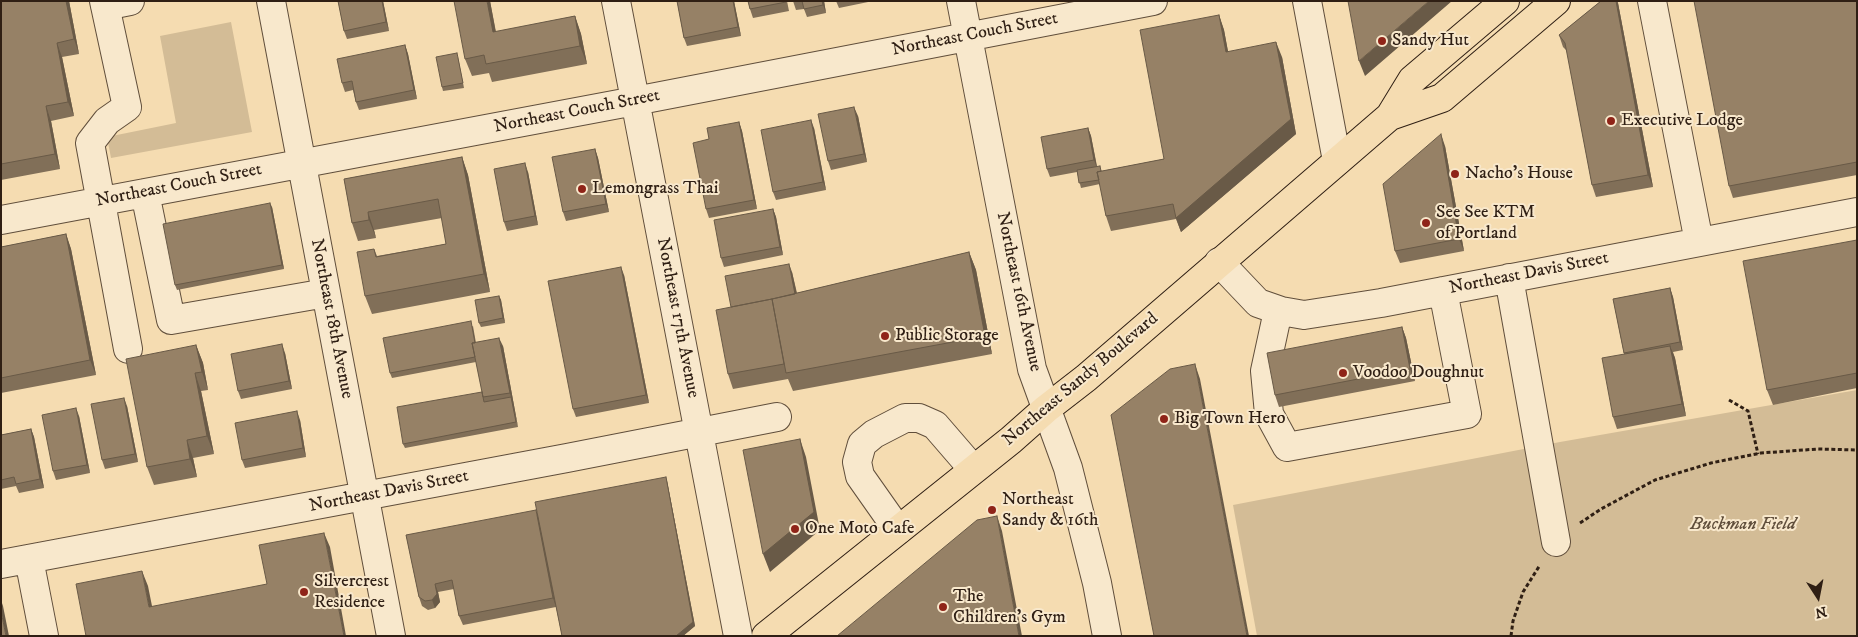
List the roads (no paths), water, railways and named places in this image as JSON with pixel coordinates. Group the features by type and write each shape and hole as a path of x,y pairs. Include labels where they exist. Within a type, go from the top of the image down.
{"main road":[{"name":"Northeast Sandy Boulevard","path":"766,636 1093,372 1390,116 1412,80 1505,1"},
{"name":"Northeast Sandy Boulevard","path":"1390,116 1442,98 1556,1"}],"street":[{"name":"Northeast 18th Avenue","path":"271,1 391,636"},
{"name":"Northeast 17th Avenue","path":"616,1 738,636"},
{"name":"Northeast 16th Avenue","path":"961,1 1032,369 1068,468 1097,583 1107,636"},
{"name":"Northeast Couch Street","path":"1,220 1153,1"},
{"path":"1307,1 1337,161"},
{"path":"1652,1 1699,242"},
{"path":"113,3 128,108 106,121 90,143 128,349"},
{"path":"145,193 171,320 326,293"},
{"name":"Northeast Davis Street","path":"1219,262 1258,303 1278,310 1304,315 1443,291 1857,212"},
{"path":"1509,278 1556,542"},
{"path":"1278,310 1265,371 1269,414 1287,447 1467,414 1443,291"},
{"name":"Northeast Davis Street","path":"1,564 777,417"},
{"path":"898,530 860,476 857,462 862,444 874,434 905,418 919,418 935,425 973,469"},
{"path":"29,559 44,636"}],"place":[{"name":"Sandy Hut","path":"1382,41"},
{"name":"Executive Lodge","path":"1611,121"},
{"name":"Nacho's House","path":"1455,174"},
{"name":"Lemongrass Thai","path":"582,189"},
{"name":"See See KTM of Portland","path":"1426,223"},
{"name":"Public Storage","path":"885,336"},
{"name":"Voodoo Doughnut","path":"1343,373"},
{"name":"Big Town Hero","path":"1164,419"},
{"name":"Northeast Sandy & 16th","path":"992,510"},
{"name":"One Moto Cafe","path":"795,529"},
{"name":"Silvercrest Residence","path":"304,592"},
{"name":"The Children's Gym","path":"943,607"}],"park label":[{"name":"Buckman Field","path":"1743,525"}]}
